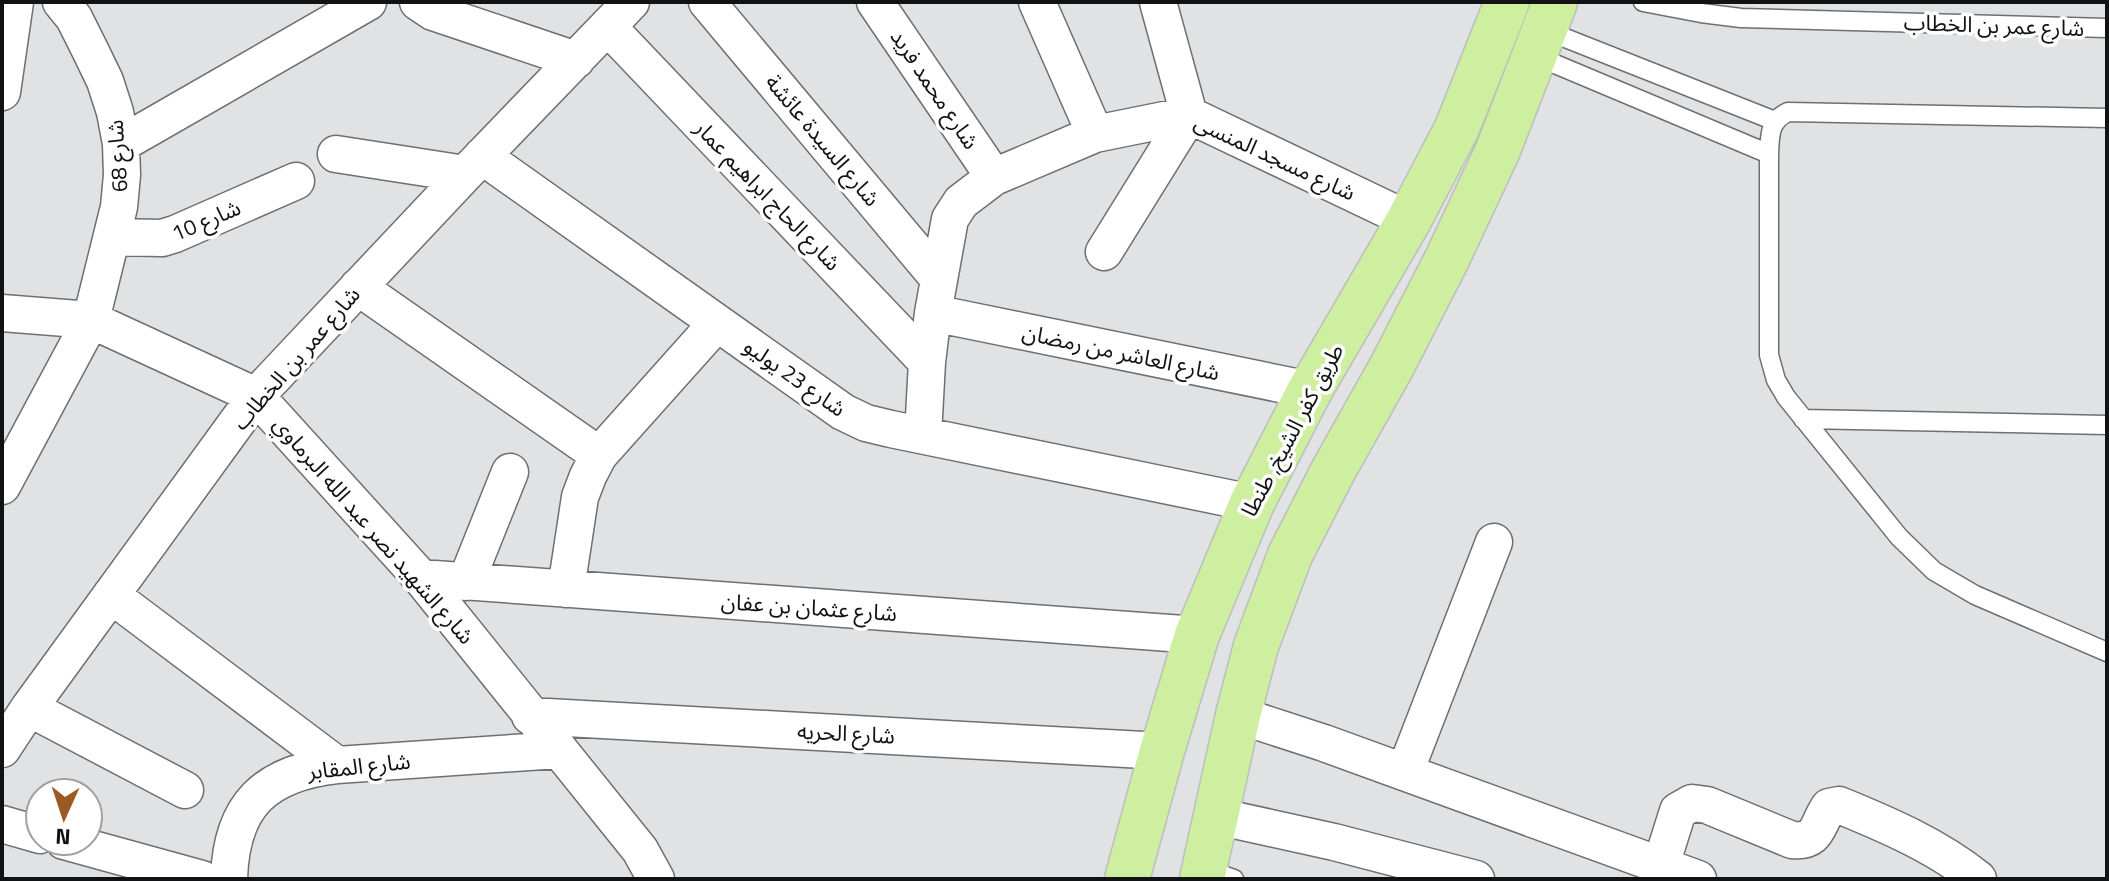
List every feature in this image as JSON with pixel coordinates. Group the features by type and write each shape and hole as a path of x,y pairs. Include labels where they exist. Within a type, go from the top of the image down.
{"main road":[{"name":"طريق كفر الشيخ, طنطا","path":"1127,879 1197,635 1252,503 1310,390 1409,220 1457,128 1507,2"},
{"path":"1214,876 1216,816 1238,715 1256,646 1290,555 1447,259 1498,150 1545,30"}],"street":[{"path":"2,92 15,2"},
{"name":"شارع 68","path":"2,486 91,320 119,207 121,144 115,112 105,81 74,18 61,2"},
{"path":"121,144 368,2"},
{"name":"شارع السيدة عائشة","path":"707,2 936,296"},
{"name":"شارع محمد فريد","path":"875,2 994,177"},
{"path":"1037,2 1095,134"},
{"path":"1104,252 1189,115 1158,2"},
{"path":"430,5 576,60"},
{"name":"شارع عمر بن الخطاب","path":"12,726 256,396 620,15"},
{"name":"شارع الحاج ابراهيم عمار","path":"620,15 927,362"},
{"name":"شارع مسجد المنسى","path":"923,435 927,362 948,230 961,202 994,177 1095,134 1189,115 1409,220"},
{"path":"336,154 474,165"},
{"name":"شارع 23 يوليو","path":"474,165 717,323 843,412 866,423 1252,503"},
{"name":"شارع 10","path":"112,237 162,238 296,181"},
{"path":"358,287 599,455"},
{"name":"شارع العاشر من رمضان","path":"936,296 1310,390"},
{"name":"شارع الشهيد نصر عبد الله البرماوي","path":"2,313 91,320 256,396 421,578 640,850 656,879"},
{"path":"566,589 580,497 599,455 717,323"},
{"path":"466,582 510,472"},
{"path":"1405,772 1494,542"},
{"name":"شارع عثمان بن عفان","path":"421,578 1197,635"},
{"path":"111,595 337,765"},
{"path":"1238,715 1698,879"},
{"name":"شارع الحريه","path":"530,716 1162,751"},
{"path":"12,726 185,790"},
{"name":"شارع المقابر","path":"229,879 233,842 240,818 259,795 282,778 308,768 337,765 558,750"},
{"path":"1661,865 1678,811 1692,803 1707,805 1801,841 1810,838 1816,831 1829,807 1839,805 1938,850 1978,879"},
{"path":"1216,816 1334,842 1476,879"},
{"path":"2,824 24,830"},
{"path":"104,852 202,879"},
{"path":"1104,879 1127,879"}],"lane":[{"name":"شارع عمر بن الخطاب","path":"1643,2 1701,13 1743,10 2107,28"},
{"path":"1545,30 1775,121"},
{"path":"1545,30 1769,154"},
{"path":"2107,118 1788,112 1770,128 1769,154 1769,355 1776,380 1803,419 1899,537 1934,571 1975,595 2107,652"},
{"path":"1803,419 2107,425"}]}
